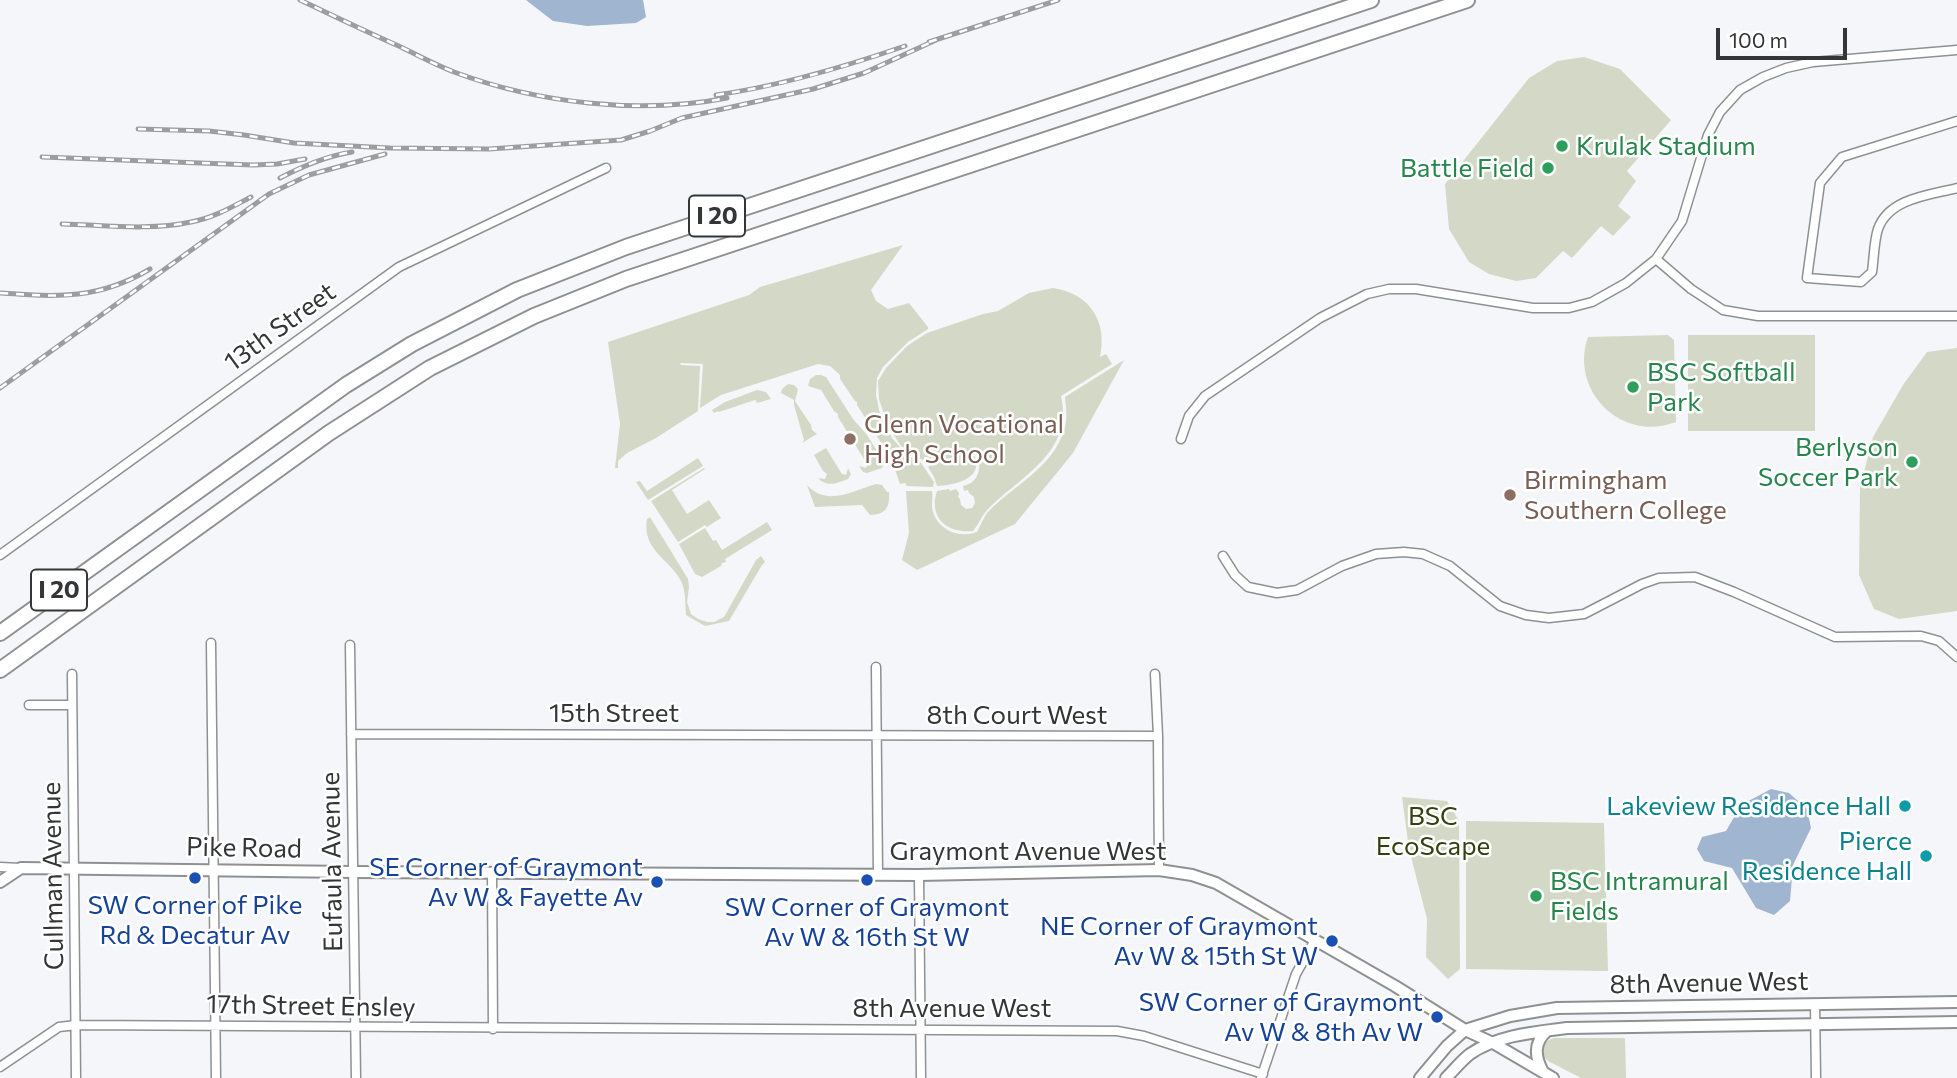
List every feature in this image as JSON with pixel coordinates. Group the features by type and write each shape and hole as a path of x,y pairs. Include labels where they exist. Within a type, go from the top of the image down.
{"highway":[{"name":"I 20","path":"0,632 346,385 412,344 517,290 626,247 1371,0"},
{"name":"I 20","path":"0,670 329,433 430,368 534,316 626,279 1467,0"}],"street":[{"path":"1181,439 1189,416 1205,396 1320,318 1367,294 1389,289 1416,289 1534,309 1569,308 1592,302 1626,283 1656,258 1682,221 1708,135 1720,112 1741,90 1763,76 1813,62 1957,50"},
{"path":"1957,121 1842,157 1820,183 1807,278 1861,282 1872,272 1878,230 1885,214 1904,202 1957,188"},
{"name":"13th Street","path":"0,555 398,267 606,168"},
{"path":"1656,258 1691,289 1723,310 1758,316 1957,316"},
{"path":"1223,556 1235,575 1248,587 1277,593 1297,590 1342,566 1376,554 1423,554 1450,566 1500,606 1526,615 1549,618 1584,614 1659,578 1695,577 1835,637 1921,636 1939,641 1957,657"},
{"path":"211,643 216,1078"},
{"name":"Eufaula Avenue","path":"350,645 356,1078"},
{"path":"876,667 877,875"},
{"name":"Cullman Avenue","path":"72,674 76,1078"},
{"path":"1155,674 1159,870"},
{"path":"29,705 72,705"},
{"name":"15th Street","path":"351,734 876,735"},
{"name":"8th Court West","path":"876,735 1158,736"},
{"path":"0,867 21,868"},
{"path":"0,882 21,868"},
{"name":"Pike Road","path":"21,868 492,873"},
{"name":"Graymont Avenue West","path":"492,873 919,875 1159,870 1192,875 1216,884 1395,986 1465,1030 1548,1075"},
{"path":"492,873 493,1029"},
{"path":"919,875 921,1078"},
{"path":"1262,1076 1296,974 1315,940"},
{"name":"8th Avenue West","path":"1465,1030 1510,1016 1557,1008 1957,1002"},
{"path":"1815,1004 1816,1078"},
{"name":"8th Avenue West","path":"1446,1078 1474,1052 1493,1043 1547,1030 1957,1022"},
{"name":"17th Street Ensley","path":"0,1067 59,1027 76,1025 634,1030"},
{"name":"8th Avenue West","path":"634,1030 1117,1031 1144,1036 1262,1076"},
{"path":"1420,1078 1447,1046 1465,1030"},
{"path":"1547,1030 1537,1043 1538,1062 1548,1075"}],"green space":[{"name":"Krulak Stadium","path":"1584,57 1620,69 1671,120 1627,171 1636,181 1618,206 1631,217 1613,236 1601,226 1572,258 1563,251 1536,278 1516,281 1489,274 1469,262 1449,229 1445,184 1529,78 1557,61"},
{"path":"903,245 871,290 876,301 888,309 909,303 928,329 908,342 883,367 877,378 876,395 880,414 892,438 906,454 921,463 934,482 933,487 900,484 889,452 840,379 840,375 830,366 818,364 721,395 700,408 703,364 680,363 700,366 698,411 627,453 618,461 618,468 615,468 620,424 608,342 749,295 760,287"},
{"path":"1053,288 1077,296 1093,311 1101,332 1100,357 1106,354 1112,364 1061,396 1063,416 1060,433 1042,461 988,509 973,531 955,530 948,527 938,516 935,509 937,491 956,489 961,505 966,509 972,508 974,497 968,490 964,491 963,486 973,481 978,473 978,449 970,454 975,457 976,465 971,476 965,480 937,486 928,467 933,463 908,452 888,426 879,399 878,381 886,368 907,346 927,333 998,311 1029,293"},
{"name":"BSC Softball Park","path":"1668,335 1674,340 1676,422 1656,427 1619,419 1605,408 1593,393 1586,376 1584,357 1588,337"},
{"path":"1688,335 1815,335 1815,431 1688,431"},
{"name":"Berlyson Soccer Park","path":"1957,348 1957,611 1899,619 1874,609 1859,575 1860,488 1873,437 1903,385 1927,352"},
{"path":"1124,360 1073,453 1015,524 917,570 902,560 909,533 906,491 932,491 934,515 943,526 955,533 977,532 987,513 1031,476 1059,443 1066,422 1065,397"},
{"path":"816,375 826,377 884,462 882,468 863,472 859,466 866,468 867,464 838,414 821,390 808,386 810,379"},
{"path":"788,384 798,389 795,401 817,434 802,443 804,440 794,400 781,393"},
{"path":"757,390 766,392 771,399 757,403 755,399 714,413 712,410 725,402"},
{"path":"826,448 842,474 846,475 848,468 851,474 848,479 829,484 818,478 825,479 827,474 814,455"},
{"path":"698,458 703,466 648,500 636,482 640,481 647,491"},
{"path":"704,468 672,490 687,514 709,500 721,518 678,542 651,501"},
{"path":"876,484 882,485 889,492 889,502 883,512 870,515 862,505 815,507 807,485 815,492 831,496"},
{"path":"650,517 688,579 687,602 691,614 698,619 714,622 724,617 756,560 761,556 765,562 729,621 705,626 686,615 685,593 681,581 652,547 649,539 647,519"},
{"path":"767,522 772,530 725,559 726,562 721,566 702,577 695,574 679,544 705,528 722,550"},
{"name":"BSC EcoScape","path":"1402,797 1447,801 1459,821 1460,969 1448,979 1426,957 1427,919 1409,849"},
{"name":"BSC Intramural Fields","path":"1466,821 1604,823 1608,971 1466,969"},
{"path":"1554,1038 1625,1038 1626,1078 1581,1078 1548,1061 1544,1057 1544,1047"}],"water":[{"path":"526,0 643,0 646,17 636,23 587,26 553,21"},
{"path":"1771,789 1789,793 1807,809 1811,828 1793,865 1790,901 1774,915 1756,908 1732,868 1704,861 1697,849 1702,837 1726,831 1741,805"}],"railway":[{"path":"300,0 447,69 519,92 589,103 624,105 693,103 727,98"},
{"path":"929,42 1058,0"},
{"path":"138,129 209,131 294,143 390,148 489,149 621,140 682,118 813,89 864,73 936,40"},
{"path":"716,95 812,75 905,46"},
{"path":"280,178 315,162 352,152"},
{"path":"0,388 269,194 309,175 385,154"},
{"path":"42,157 253,165 305,159"},
{"path":"62,224 126,227 175,225 207,218 251,197"},
{"path":"0,293 77,294 113,286 150,269"}],"place":[{"name":"Krulak Stadium","path":"1562,146"},
{"name":"Battle Field","path":"1548,168"},
{"name":"BSC Softball Park","path":"1633,387"},
{"name":"Glenn Vocational High School","path":"850,439"},
{"name":"Berlyson Soccer Park","path":"1912,462"},
{"name":"Birmingham Southern College","path":"1510,495"},
{"name":"Lakeview Residence Hall","path":"1905,806"},
{"name":"Pierce Residence Hall","path":"1926,856"},
{"name":"SW Corner of Pike Rd & Decatur Av","path":"195,878"},
{"name":"SW Corner of Graymont Av W & 16th St W","path":"867,880"},
{"name":"SE Corner of Graymont Av W & Fayette Av","path":"657,882"},
{"name":"BSC Intramural Fields","path":"1536,896"},
{"name":"NE Corner of Graymont Av W & 15th St W","path":"1332,941"},
{"name":"SW Corner of Graymont Av W & 8th Av W","path":"1437,1017"}]}
